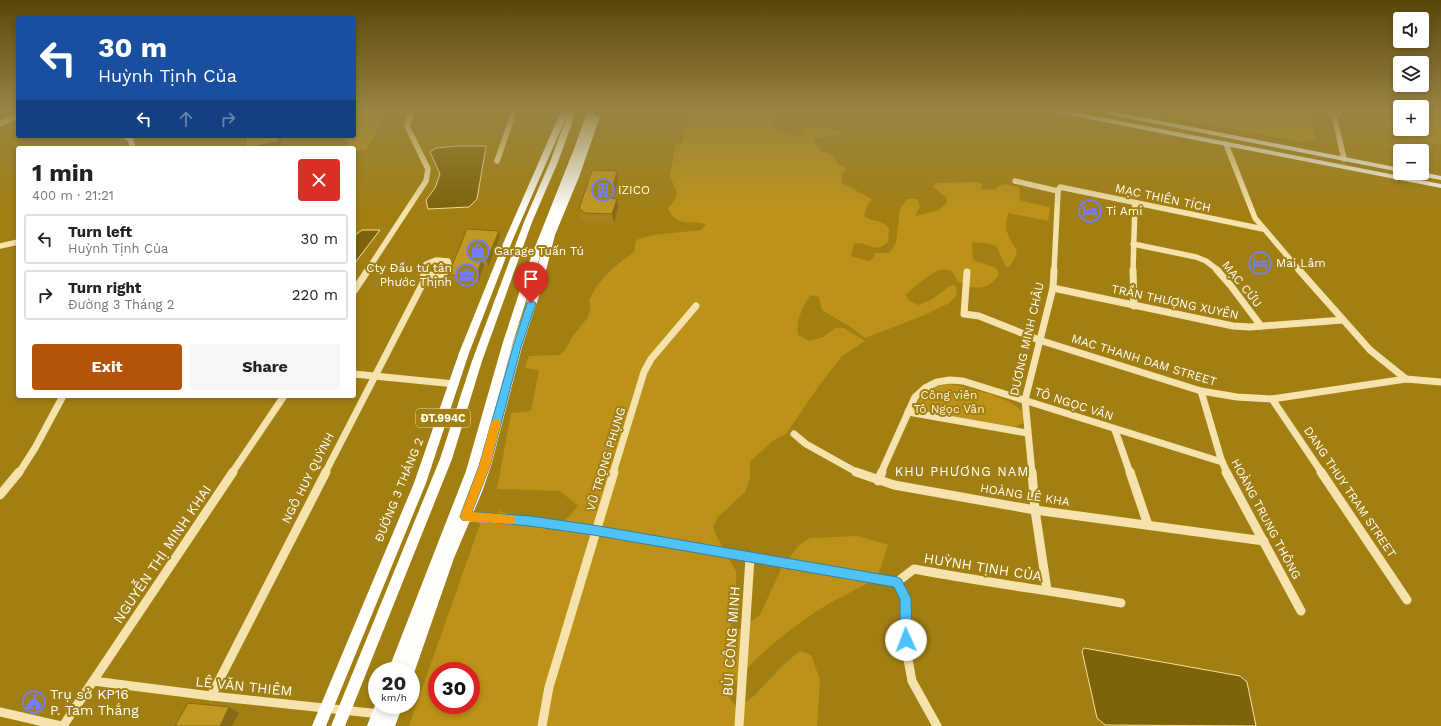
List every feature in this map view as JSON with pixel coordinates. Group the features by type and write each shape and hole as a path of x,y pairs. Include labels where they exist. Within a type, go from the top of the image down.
{"main road":[{"name":"ĐƯỜNG 3 THÁNG 2","path":"319,726 429,461 471,336 504,253 551,143"},
{"name":"ĐT.994C","path":"338,726 446,459 477,361 528,222 561,143"},
{"name":"ĐT.994C","path":"398,662 472,471 508,342 580,143"},
{"name":"ĐT.994C","path":"411,662 448,558 484,466 540,257 551,235 587,143"},
{"path":"1220,143 1441,186"},
{"path":"1262,143 1393,169"},
{"path":"1344,159 1347,167"},
{"path":"1429,176 1441,178"}],"street":[{"path":"356,288 426,181 428,169 415,143"},
{"path":"497,161 503,143"},
{"path":"1340,143 1344,159"},
{"path":"1226,144 1255,218 1263,230 1370,350 1406,379"},
{"name":"MẠC THIÊN TÍCH","path":"1015,180 1263,230"},
{"name":"DƯƠNG MINH CHÂU","path":"1047,590 1035,510 1025,400 1053,288 1059,189"},
{"path":"1134,306 1133,244 1135,203"},
{"path":"0,246 16,242"},
{"name":"MẠC CỬU","path":"1133,244 1197,257 1213,265 1261,326"},
{"path":"504,253 517,254"},
{"name":"NGÔ HUY QUỲNH","path":"210,696 423,282 424,270"},
{"name":"MAC THANH DAM STREET","path":"967,272 964,314 979,316 1039,340 1202,391 1237,397 1272,399 1406,379 1441,382"},
{"name":"TRẦN THƯỢNG XUYÊN","path":"1053,288 1241,327 1343,320"},
{"name":"VŨ TRỌNG PHỤNG","path":"542,726 549,687 644,372 651,359 696,306"},
{"path":"356,374 455,384"},
{"name":"TÔ NGỌC VÂN","path":"878,481 915,397 920,391 932,384 950,380 962,381 1115,430 1222,462"},
{"name":"HOÀNG TRUNG THÔNG","path":"1202,391 1209,420 1229,479 1301,611"},
{"path":"0,495 11,484 33,453 62,398"},
{"name":"NGUYỄN THỊ MINH KHAI","path":"62,726 283,398"},
{"name":"DANG THUY TRAM STREET","path":"1272,399 1407,600"},
{"path":"908,412 1027,433"},
{"path":"1115,430 1148,525"},
{"name":"HOÀNG LÊ KHA","path":"794,434 806,444 854,471 878,481 1035,510 1264,541"},
{"path":"408,513 424,514"},
{"path":"451,523 464,520 530,521 897,582 905,598 907,654 912,681 937,726"},
{"name":"BÙI CÔNG MINH","path":"739,726 750,558"},
{"name":"HUỲNH TỊNH CỦA","path":"897,582 914,569 982,582 1047,590 1121,603"},
{"name":"LÊ VĂN THIÊM","path":"93,681 210,696 385,715"},
{"path":"0,712 62,726"}],"green space":[{"path":"347,143 370,143 366,150 356,151 356,146 346,146"},
{"path":"676,143 815,143 821,151 832,155 838,165 845,167 846,170 842,173 841,182 872,200 868,204 864,216 883,223 889,228 888,242 883,246 874,248 859,243 854,244 851,256 868,261 873,259 875,253 889,253 896,243 900,209 907,199 917,199 920,206 915,216 939,210 947,202 946,197 933,187 936,183 978,182 983,185 981,189 995,190 998,186 1005,184 1019,187 1019,198 1022,201 1050,207 1048,221 1008,213 1006,230 1017,252 1008,268 996,246 986,243 972,242 973,260 996,268 999,274 990,284 980,288 969,286 957,281 953,273 947,270 940,270 933,273 906,294 908,300 918,305 931,300 948,287 954,285 957,289 956,296 949,303 925,315 865,338 852,328 822,310 819,297 810,295 802,310 798,324 798,335 810,341 823,337 835,328 844,328 865,341 842,356 818,387 786,434 774,440 750,462 750,478 745,492 718,517 713,526 715,533 736,571 736,596 731,626 737,631 760,615 781,569 799,545 810,538 858,536 888,545 877,578 825,606 784,635 747,668 726,693 737,708 754,696 783,665 800,651 811,655 820,680 817,726 409,726 413,714 420,714 420,695 428,672 428,714 480,714 480,662 431,662 480,524 500,511 534,523 552,524 567,518 578,506 560,491 497,489 511,413 531,411 539,370 525,368 529,356 559,355 565,350 573,336 588,317 591,307 589,301 592,293 614,268 634,252 636,240 653,235 701,230 706,224 679,221 671,214 668,208 674,201 677,193 670,176"},
{"name":"Công viên Tô Ngọc Vân","path":"950,384 980,391 1002,398 1011,403 1019,408 1025,415 1022,424 1013,427 933,417 922,410 919,402 923,394 931,388"}],"shaded area":[{"path":"486,146 477,199 469,207 428,209 426,200 435,188 440,174 430,152 436,148"},
{"path":"362,230 380,230 356,261 356,234"},
{"path":"1084,648 1240,676 1247,682 1256,726 1105,725 1097,718 1082,651"}],"building":[{"path":"245,143 273,143 256,146 245,146"},
{"path":"592,170 617,171 610,198 617,199 612,214 585,213 579,209"},
{"path":"467,229 499,231 487,260 482,260 476,276 448,275"},
{"path":"188,703 229,707 220,726 175,726"}],"slow traffic":[{"path":"496,423 476,492 466,517 511,520"}],"place":[{"name":"IZICO","path":"603,190"},
{"name":"Ti Ami","path":"1090,211"},
{"name":"Garage Tuấn Tú","path":"478,251"},
{"name":"Mai Lâm","path":"1260,263"},
{"name":"Cty Đầu tư tân Phước Thịnh","path":"467,275"},
{"name":"Trụ sở KP16 P. Tam Thắng","path":"34,702"}],"district":[{"name":"KHU PHƯƠNG NAM","path":"962,471"}],"route":[{"path":"531,303 517,347 492,440 476,492 466,517 530,521 593,530 897,582 905,598 906,640"}]}
